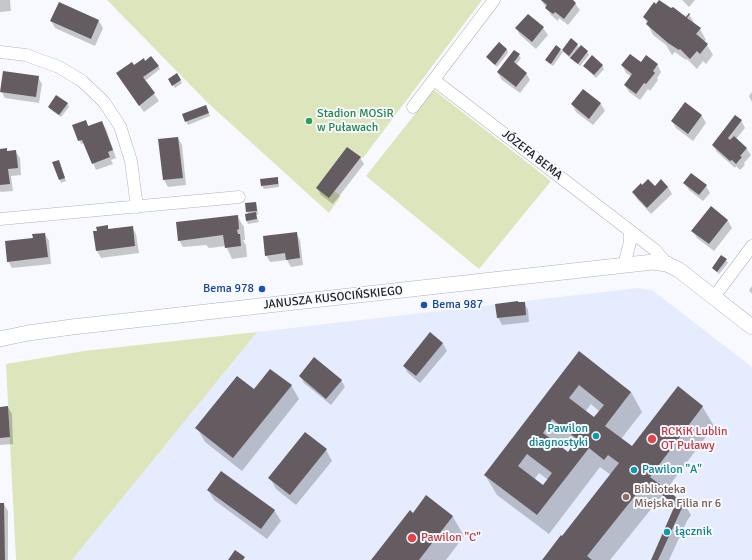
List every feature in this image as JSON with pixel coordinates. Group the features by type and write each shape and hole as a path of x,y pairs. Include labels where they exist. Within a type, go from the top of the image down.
{"street":[{"path":"413,107 494,0"},
{"path":"0,52 26,55 59,67 82,81 104,102 120,126 131,161 137,207"},
{"name":"JÓZEFA BEMA","path":"434,80 655,250 667,264 679,270 752,327"},
{"path":"0,219 239,197"},
{"path":"624,265 630,242 630,231"},
{"path":"714,297 752,246"},
{"name":"JANUSZA KUSOCIŃSKIEGO","path":"0,340 28,333 72,327 624,265 653,262 667,264"}],"shaded area":[{"path":"638,288 652,290 752,367 752,560 72,560 257,332"}],"green space":[{"name":"Stadion MOSiR w Puławach","path":"107,0 482,0 363,158 360,157 334,191 341,196 329,213 208,103"},
{"path":"434,90 551,181 479,269 366,176"},
{"path":"257,332 72,560 16,560 6,364 84,351"}],"building":[{"path":"541,0 573,0 576,3 564,19 555,12 553,14 545,8 547,5"},
{"path":"659,0 671,8 673,7 686,17 689,13 690,14 687,18 701,28 696,34 708,44 700,54 697,51 690,59 680,49 679,50 668,43 646,24 648,21 643,17 654,2 656,4"},
{"path":"59,2 99,20 91,39 50,21"},
{"path":"528,14 544,27 532,42 515,28"},
{"path":"571,38 578,44 569,56 562,50"},
{"path":"499,42 507,49 495,65 486,57"},
{"path":"556,45 561,49 551,64 545,60"},
{"path":"581,45 588,51 578,64 570,58"},
{"path":"514,50 520,54 514,62 527,73 516,87 497,72"},
{"path":"630,54 641,62 646,55 658,64 653,71 655,73 646,84 644,83 636,94 624,85 632,74 621,65"},
{"path":"592,55 603,65 594,75 583,66"},
{"path":"151,56 159,66 143,77 155,93 139,106 116,73 132,62 134,65 144,58 145,61"},
{"path":"3,71 39,76 36,97 0,92"},
{"path":"177,73 181,80 172,86 168,79"},
{"path":"583,89 601,103 589,119 571,104"},
{"path":"56,95 68,103 59,115 48,107"},
{"path":"685,102 702,115 688,134 671,121"},
{"path":"206,105 209,113 185,122 182,114"},
{"path":"735,115 742,120 728,138 730,140 734,136 747,148 740,156 742,157 736,164 732,160 730,161 712,145"},
{"path":"86,120 88,126 102,121 113,150 108,152 110,157 92,164 82,140 78,141 72,125"},
{"path":"178,137 183,178 163,180 158,139"},
{"path":"347,147 361,157 329,198 316,188"},
{"path":"7,148 7,151 16,150 18,168 8,169 10,184 0,185 0,149"},
{"path":"59,160 65,178 59,180 52,162"},
{"path":"691,173 707,185 699,195 683,183"},
{"path":"278,177 278,184 261,186 260,179"},
{"path":"648,179 655,186 661,179 668,187 647,208 632,192 641,183 642,185"},
{"path":"256,202 257,211 246,212 245,203"},
{"path":"711,206 728,220 709,244 691,231"},
{"path":"256,212 257,219 246,221 245,214"},
{"path":"238,215 239,229 237,230 238,234 240,234 241,246 225,248 223,235 178,241 176,222"},
{"path":"108,225 108,229 133,226 135,246 96,251 93,231 97,231 96,227"},
{"path":"297,232 300,258 286,260 285,253 265,256 263,236"},
{"path":"45,233 48,257 7,262 5,241 33,238 32,234"},
{"path":"721,255 727,259 717,272 712,268"},
{"path":"518,301 525,302 526,315 497,318 495,304"},
{"path":"430,332 443,343 416,376 403,366"},
{"path":"579,351 631,392 605,426 632,446 678,386 703,406 650,477 685,504 658,560 651,560 675,505 646,482 587,556 592,560 542,560 619,463 608,455 604,460 589,448 537,515 484,475","holes":["579,385 604,405 594,417 569,398","552,419 577,439 568,452 543,433","527,454 552,473 543,485 518,466"]},
{"path":"314,357 342,380 326,399 299,376"},
{"path":"270,369 292,385 233,458 195,428 237,376 254,389"},
{"path":"8,406 10,437 0,438 0,407"},
{"path":"305,432 327,449 290,495 268,478"},
{"path":"221,471 275,510 261,529 207,490"},
{"name":"Pawilon \"C\"","path":"426,495 453,516 419,560 371,560 410,510 413,513"},
{"path":"0,503 4,503 5,560 0,560"},
{"path":"235,550 245,557 243,560 228,560"}],"place":[{"name":"Stadion MOSiR w Puławach","path":"309,121"},
{"name":"Bema 978","path":"262,289"},
{"name":"Bema 987","path":"424,305"},
{"name":"Pawilon diagnostyki","path":"596,436"},
{"name":"RCKiK Lublin OT Puławy","path":"652,439"},
{"name":"Pawilon \"A\"","path":"634,470"},
{"name":"Biblioteka Miejska Filia nr 6","path":"626,497"},
{"name":"łącznik","path":"667,532"},
{"name":"Pawilon \"C\"","path":"412,538"}]}
